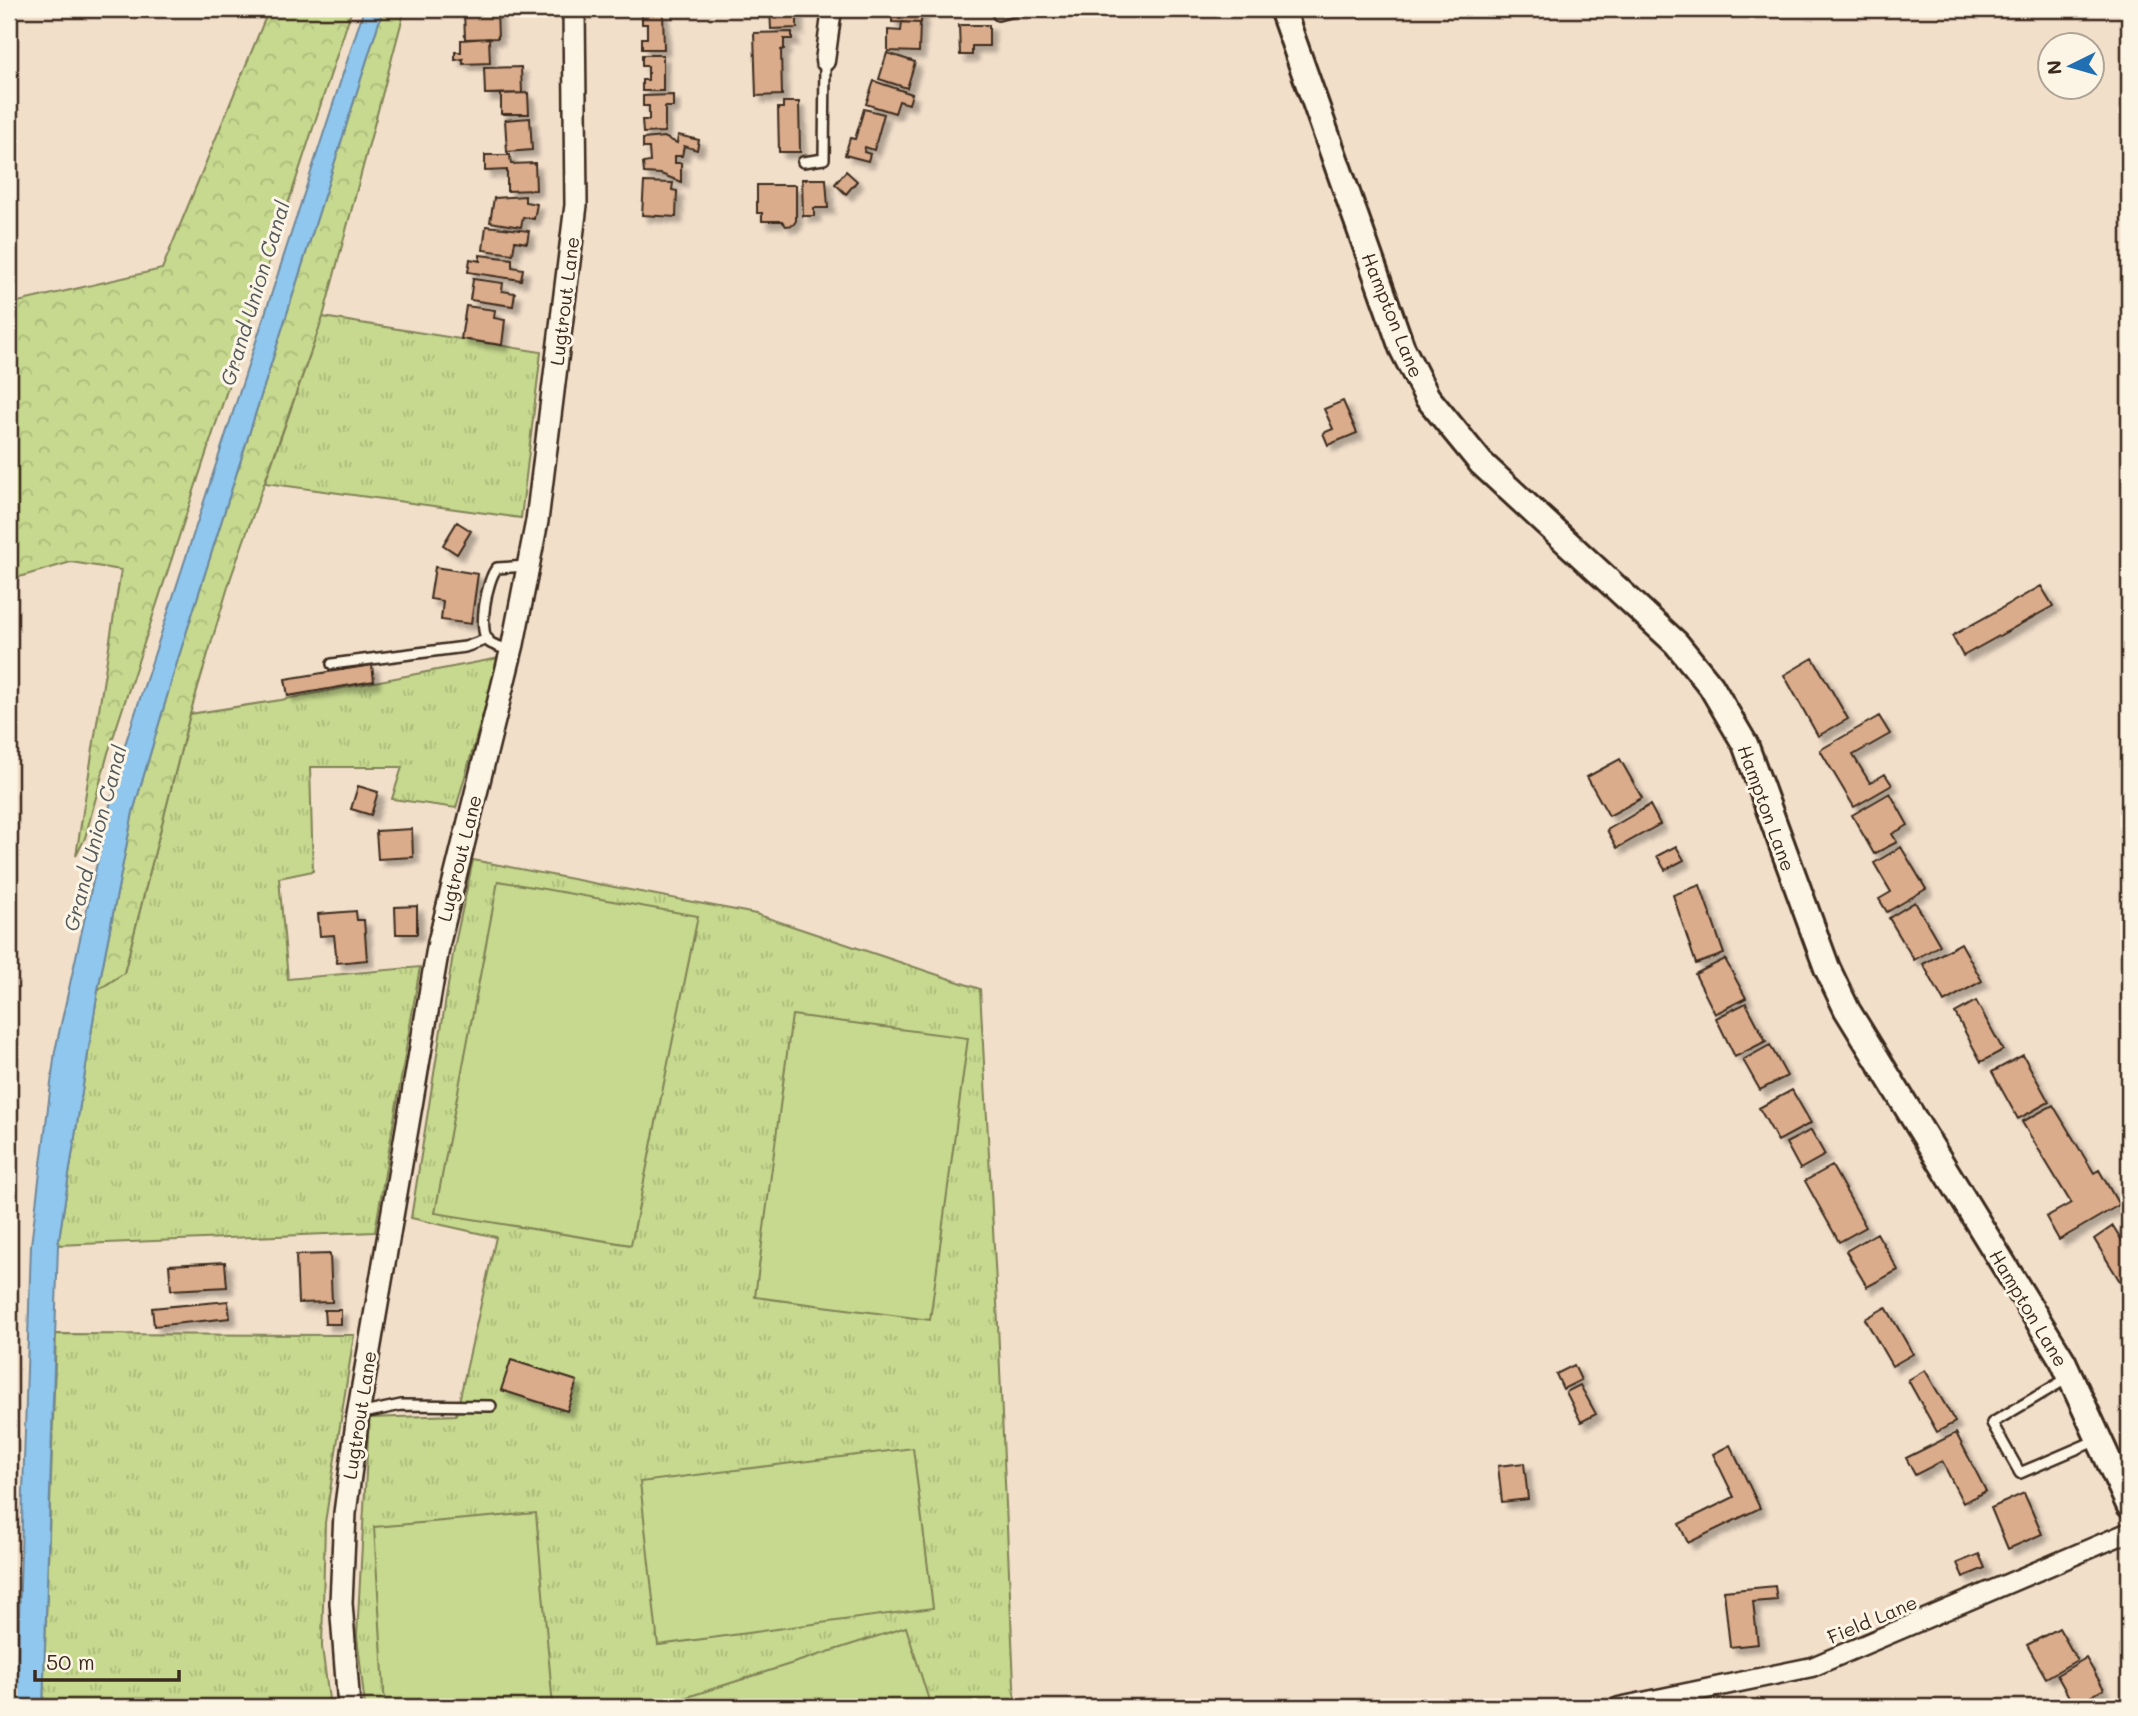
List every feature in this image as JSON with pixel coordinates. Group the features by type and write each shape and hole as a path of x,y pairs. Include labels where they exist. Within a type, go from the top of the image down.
{"main road":[{"name":"Hampton Lane","path":"1282,9 1402,348 1427,397 1480,463 1676,643 1711,686 1745,744 1827,968 1847,1010 2070,1377 2129,1503"}],"street":[{"name":"Lugtrout Lane","path":"349,1707 341,1604 345,1513 358,1415 439,942 512,651 537,520 576,205 574,9"},
{"path":"825,61 832,9"},
{"name":"Field Lane","path":"1619,1707 1812,1667 2129,1532"}],"lane":[{"path":"998,15 1021,9"},
{"path":"803,162 824,159 825,61"},
{"path":"512,651 489,643 483,627 489,582 493,571 503,566 528,566"},
{"path":"332,664 465,648 488,639"},
{"path":"2070,1377 1992,1423 2020,1473 2099,1439"},
{"path":"358,1415 386,1407 414,1404 491,1406"}],"green space":[{"path":"269,9 352,9 108,753 85,838 76,856 121,570 71,562 9,580 9,304 162,269"},
{"path":"383,9 405,9 323,317 231,577 190,714 124,973 98,990 133,812 178,659"},
{"path":"323,317 541,352 521,518 265,483"},
{"path":"499,658 456,808 392,799 402,767 310,767 313,871 279,878 288,979 420,967 375,1232 58,1245 98,990 124,973 190,714 281,700"},
{"path":"473,860 756,914 980,989 1015,1707 365,1707 357,1635 369,1418 456,1415 496,1237 411,1218 454,948"},
{"path":"498,881 698,916 631,1245 435,1213"},
{"path":"792,1015 968,1038 930,1320 755,1297"},
{"path":"56,1334 354,1335 325,1523 322,1647 330,1707 43,1707"},
{"path":"913,1448 933,1608 658,1645 640,1482"},
{"path":"536,1513 553,1707 385,1707 374,1527"},
{"path":"906,1627 931,1707 656,1707"}],"water":[{"path":"364,9 383,9 178,659 133,812 98,990 58,1245 43,1707 16,1707 31,1245 55,1051 120,760"}],"building":[{"path":"506,9 506,10 477,11"},
{"path":"770,9 797,9 797,28 771,29"},
{"path":"892,9 922,9 921,23 892,22"},
{"path":"497,10 498,38 465,39 464,11"},
{"path":"642,12 663,12 664,49 642,49 642,38 647,38 647,24 642,24"},
{"path":"902,22 920,23 919,52 888,51 888,30 901,31"},
{"path":"959,25 989,25 989,46 972,46 972,55 960,55"},
{"path":"792,32 792,39 784,39 784,49 781,50 782,95 756,96 754,33"},
{"path":"489,38 490,63 463,64 463,59 455,60 455,52 461,52 461,40"},
{"path":"887,53 915,62 907,88 879,79"},
{"path":"642,55 663,55 663,91 642,91 642,80 648,80 648,66 642,66"},
{"path":"521,67 522,93 485,94 484,68"},
{"path":"874,81 912,94 909,104 899,101 895,113 866,104"},
{"path":"528,93 529,114 501,114 501,94"},
{"path":"673,95 673,107 665,107 665,132 643,133 642,120 649,120 649,106 643,106 643,96"},
{"path":"783,102 799,102 800,152 779,152 778,108 783,108"},
{"path":"864,109 884,114 874,150 865,147 864,152 870,154 868,161 845,155 850,138 855,139"},
{"path":"530,118 532,150 507,152 505,120"},
{"path":"678,135 699,140 697,150 684,146 682,156 675,156 675,163 681,163 681,182 661,174 644,173 643,163 650,162 649,148 643,148 643,139 664,137 677,143"},
{"path":"485,155 510,155 511,164 535,163 536,190 507,191 507,170 485,171"},
{"path":"846,171 857,181 846,194 835,184"},
{"path":"802,179 826,179 828,208 814,208 814,216 803,216"},
{"path":"644,182 673,183 672,190 677,191 676,217 642,215"},
{"path":"757,185 796,185 796,221 793,225 786,226 782,221 762,221 762,213 757,213"},
{"path":"525,196 525,202 537,204 534,219 523,217 521,227 490,222 494,198"},
{"path":"486,226 529,231 527,243 515,241 513,254 483,250"},
{"path":"480,255 512,259 512,267 523,269 521,280 468,272 470,259 480,261"},
{"path":"473,279 503,283 502,291 515,293 513,306 470,300"},
{"path":"466,306 495,310 494,318 505,320 502,345 461,339"},
{"path":"1343,401 1357,433 1328,445 1323,433 1333,429 1324,409"},
{"path":"457,522 471,531 457,554 443,545"},
{"path":"435,567 478,574 471,624 441,620 443,601 430,599"},
{"path":"2041,586 2053,606 1963,656 1952,636"},
{"path":"1813,658 1848,719 1818,736 1784,675"},
{"path":"372,665 374,681 288,696 285,679"},
{"path":"1879,716 1890,734 1853,755 1870,783 1885,774 1892,785 1854,807 1820,750"},
{"path":"1620,759 1642,798 1609,816 1587,777"},
{"path":"358,786 378,792 371,815 351,809"},
{"path":"1890,793 1908,825 1892,834 1897,842 1874,854 1852,815"},
{"path":"1650,805 1660,824 1617,848 1607,830"},
{"path":"412,829 413,857 378,859 376,831"},
{"path":"1676,846 1684,860 1665,870 1657,856"},
{"path":"1901,847 1926,889 1887,912 1879,899 1891,892 1874,863"},
{"path":"1700,885 1724,954 1696,964 1673,895"},
{"path":"1915,902 1940,945 1914,960 1889,918"},
{"path":"417,906 417,934 396,934 395,907"},
{"path":"356,911 357,920 364,920 367,960 337,963 334,935 320,936 318,914"},
{"path":"1961,943 1982,981 1944,1002 1923,964"},
{"path":"1725,959 1746,998 1715,1014 1695,974"},
{"path":"1976,1001 2003,1050 1981,1062 1955,1013"},
{"path":"1746,1003 1766,1041 1735,1057 1716,1018"},
{"path":"1770,1045 1787,1076 1760,1090 1743,1060"},
{"path":"2023,1055 2049,1102 2018,1119 1992,1072"},
{"path":"1792,1090 1811,1123 1778,1141 1759,1108"},
{"path":"2053,1105 2094,1173 2099,1170 2119,1205 2059,1240 2046,1217 2071,1203 2022,1122"},
{"path":"1811,1130 1825,1155 1800,1169 1786,1143"},
{"path":"1832,1166 1866,1227 1839,1242 1805,1181"},
{"path":"2113,1226 2129,1252 2129,1296 2094,1239"},
{"path":"1877,1233 1898,1270 1867,1287 1846,1251"},
{"path":"330,1254 332,1302 298,1303 296,1255"},
{"path":"225,1262 227,1287 171,1290 169,1265"},
{"path":"228,1301 230,1318 154,1326 152,1308"},
{"path":"1886,1307 1913,1354 1892,1366 1865,1319"},
{"path":"324,1310 341,1310 341,1324 325,1324"},
{"path":"511,1360 577,1381 567,1411 501,1390"},
{"path":"1574,1365 1581,1380 1563,1389 1556,1374"},
{"path":"1925,1370 1955,1422 1937,1432 1908,1380"},
{"path":"1580,1385 1596,1414 1581,1422 1566,1392"},
{"path":"1956,1433 1986,1491 1963,1503 1942,1461 1915,1475 1906,1458"},
{"path":"1730,1445 1760,1508 1688,1543 1679,1524 1734,1497 1713,1454"},
{"path":"1524,1463 1528,1499 1502,1502 1498,1466"},
{"path":"2024,1493 2042,1534 2008,1549 1991,1508"},
{"path":"1979,1554 1985,1568 1963,1577 1957,1563"},
{"path":"1775,1586 1777,1600 1753,1602 1758,1644 1730,1647 1724,1591"},
{"path":"2059,1628 2077,1660 2046,1678 2027,1645"},
{"path":"2086,1658 2104,1689 2074,1706 2057,1675"},
{"path":"2105,1700 2110,1707 2093,1707"}],"water label":[{"name":"Grand Union Canal","path":"254,293"},
{"name":"Grand Union Canal","path":"94,838"}]}
